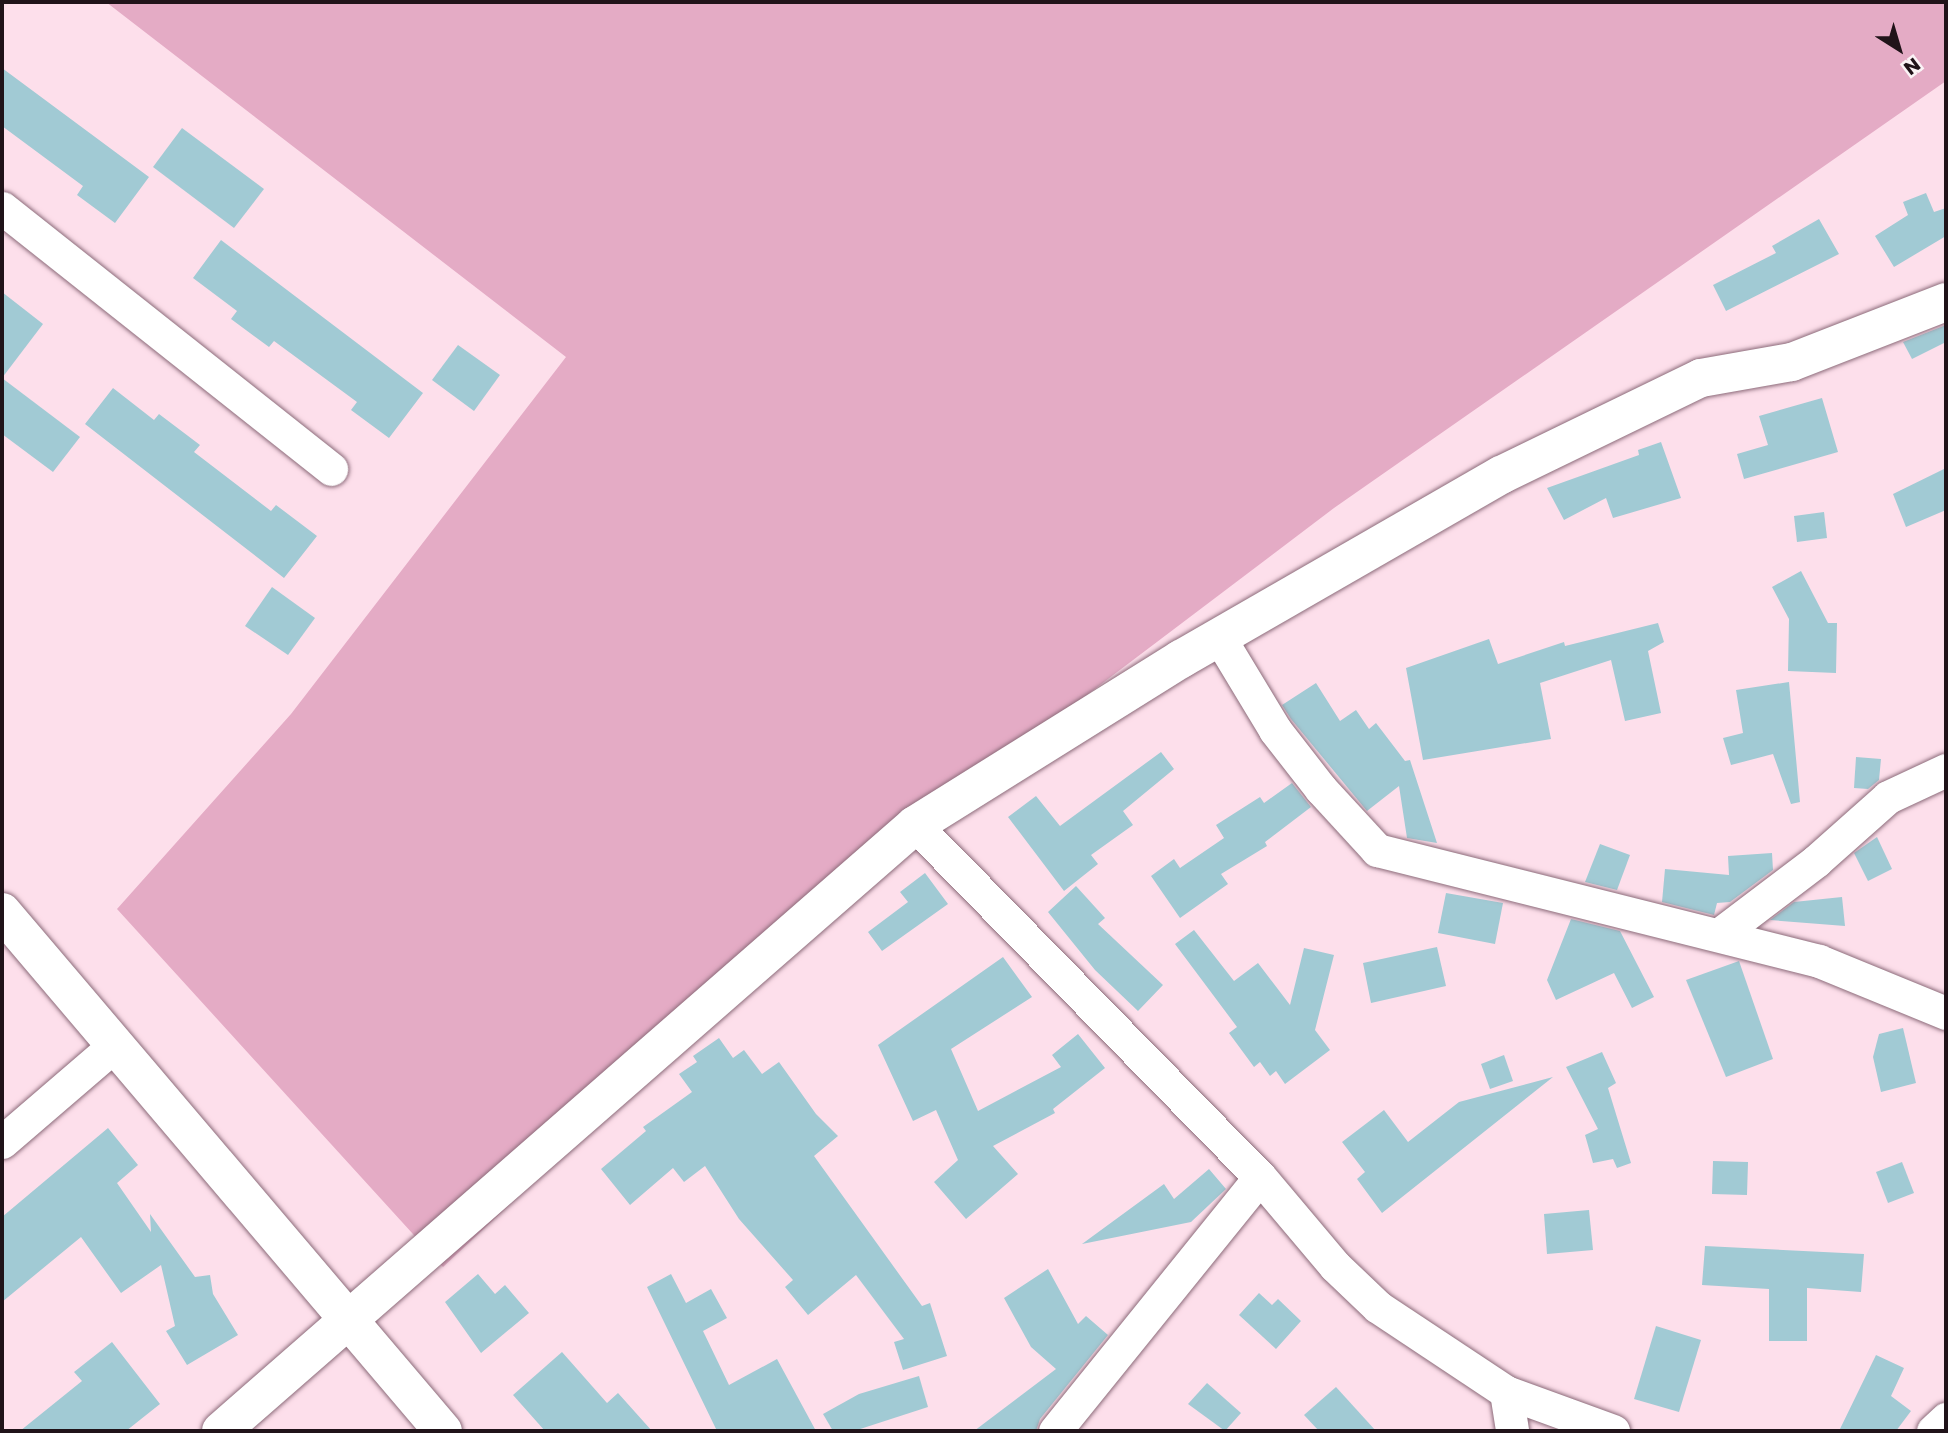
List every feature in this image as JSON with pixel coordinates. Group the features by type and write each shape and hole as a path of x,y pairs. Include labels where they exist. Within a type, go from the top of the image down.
{"street":[{"path":"2,208 331,469"},
{"path":"220,1431 915,825 1219,637 1502,475 1701,378 1792,362 1946,302"},
{"path":"1219,637 1275,730 1377,850 1819,961 1946,1013"},
{"path":"1720,934 1816,861 1888,797 1946,770"},
{"path":"915,825 1259,1177 1335,1266 1378,1307 1506,1392 1613,1431"},
{"path":"2,912 116,1044 347,1322 443,1431"},
{"path":"2,1142 116,1044"},
{"path":"1055,1431 1259,1177"},
{"path":"1506,1392 1512,1431"},
{"path":"1933,1431 1946,1419"}],"shaded area":[{"path":"106,2 1946,2 1946,81 1334,508 915,825 443,1267 117,909 291,714 566,357"}],"building":[{"path":"2,68 149,177 115,223 77,195 83,186 2,126"},
{"path":"182,128 264,189 234,228 153,167"},
{"path":"1926,193 1934,212 1946,208 1946,236 1894,267 1875,236 1908,215 1903,202"},
{"path":"1819,219 1839,254 1726,311 1713,285 1776,253 1772,246"},
{"path":"221,240 423,393 389,438 351,410 357,402 274,341 269,347 231,319 237,311 193,278"},
{"path":"2,292 43,324 2,378"},
{"path":"1946,325 1946,342 1912,359 1903,342"},
{"path":"458,345 500,375 474,411 432,380"},
{"path":"2,378 80,437 53,472 2,434"},
{"path":"113,388 154,420 159,414 200,445 194,452 271,511 276,505 317,536 284,578 85,424"},
{"path":"1822,398 1838,452 1744,479 1737,454 1768,445 1759,416"},
{"path":"1661,442 1681,498 1613,518 1606,498 1564,520 1547,488 1639,455 1638,450"},
{"path":"1946,468 1946,510 1906,527 1893,494"},
{"path":"1824,512 1827,538 1797,542 1794,516"},
{"path":"1801,571 1828,623 1837,623 1836,673 1788,671 1789,619 1772,587"},
{"path":"272,587 315,618 288,655 245,626"},
{"path":"1658,623 1664,642 1648,651 1661,713 1625,721 1611,660 1540,683 1551,739 1423,760 1406,668 1489,639 1498,664 1564,642 1565,646"},
{"path":"1789,682 1800,802 1791,804 1773,754 1731,765 1723,738 1743,733 1736,690"},
{"path":"1316,683 1340,721 1356,710 1369,729 1376,723 1405,761 1410,760 1437,843 1407,838 1399,786 1367,811 1291,719 1282,705"},
{"path":"1161,752 1174,769 1123,811 1133,825 1091,855 1098,864 1064,891 1008,817 1036,796 1060,826"},
{"path":"1856,757 1881,759 1879,780 1868,789 1854,788"},
{"path":"1292,783 1311,807 1265,842 1267,846 1221,874 1228,884 1180,918 1151,876 1174,859 1180,868 1224,838 1216,825 1260,797 1264,803"},
{"path":"1877,837 1892,869 1868,881 1854,853"},
{"path":"1600,844 1630,855 1617,890 1585,882"},
{"path":"1772,853 1773,870 1730,902 1717,903 1714,915 1662,902 1665,869 1729,875 1728,856"},
{"path":"925,873 948,904 882,951 868,932 908,902 900,892"},
{"path":"1076,886 1105,918 1098,924 1163,985 1138,1011 1095,970 1048,912"},
{"path":"1446,893 1503,903 1495,944 1438,933"},
{"path":"1842,897 1845,926 1770,920 1794,902"},
{"path":"1571,919 1620,931 1654,997 1632,1008 1614,973 1556,1000 1547,980"},
{"path":"1194,930 1234,981 1258,963 1290,1005 1304,948 1334,955 1315,1030 1330,1050 1285,1084 1276,1071 1270,1076 1260,1062 1254,1067 1229,1033 1237,1027 1175,944"},
{"path":"1437,947 1446,986 1371,1003 1363,963"},
{"path":"1003,957 1032,997 951,1049 978,1111 1061,1067 1052,1055 1078,1034 1105,1068 1053,1109 1055,1113 993,1146 1018,1174 966,1219 934,1182 958,1160 936,1110 913,1121 878,1045"},
{"path":"1739,961 1773,1059 1726,1077 1686,980"},
{"path":"1903,1028 1916,1083 1881,1092 1873,1057 1879,1034"},
{"path":"719,1038 733,1058 744,1050 762,1074 779,1062 816,1114 838,1136 814,1156 922,1306 930,1303 947,1356 903,1370 894,1342 904,1339 856,1275 808,1315 785,1287 793,1280 739,1219 705,1166 684,1182 673,1168 630,1205 601,1169 646,1131 643,1127 692,1092 679,1074 697,1062 693,1056"},
{"path":"1602,1052 1616,1083 1608,1088 1631,1163 1617,1168 1613,1159 1593,1163 1585,1135 1598,1129 1566,1067"},
{"path":"1504,1055 1513,1081 1490,1089 1481,1064"},
{"path":"1553,1077 1382,1213 1357,1179 1365,1172 1342,1142 1384,1110 1408,1142 1459,1102"},
{"path":"108,1128 138,1165 117,1183 151,1232 150,1214 195,1277 210,1275 213,1294 238,1335 187,1365 166,1331 175,1326 161,1265 121,1293 81,1237 2,1302 2,1217"},
{"path":"1713,1161 1748,1162 1747,1195 1712,1194"},
{"path":"1902,1162 1914,1193 1888,1203 1876,1172"},
{"path":"1209,1169 1226,1189 1191,1222 1082,1244 1164,1184 1174,1199"},
{"path":"1589,1210 1593,1250 1547,1254 1544,1214"},
{"path":"1705,1246 1864,1254 1861,1292 1807,1288 1807,1341 1769,1341 1769,1289 1702,1285"},
{"path":"1048,1269 1078,1324 1086,1316 1108,1335 1040,1419 1036,1431 974,1431 1056,1369 1031,1347 1004,1298"},
{"path":"478,1274 495,1294 505,1285 529,1313 481,1353 445,1302"},
{"path":"671,1274 686,1303 711,1289 727,1318 703,1331 729,1385 777,1359 816,1431 717,1431 647,1287"},
{"path":"1259,1293 1272,1305 1278,1299 1301,1321 1276,1349 1239,1315"},
{"path":"1656,1326 1701,1340 1679,1412 1634,1399"},
{"path":"112,1342 160,1404 126,1431 20,1431 82,1381 74,1372"},
{"path":"562,1352 607,1403 618,1393 652,1431 545,1431 513,1395"},
{"path":"1876,1355 1904,1368 1891,1396 1911,1411 1896,1431 1839,1431"},
{"path":"919,1376 928,1407 854,1431 833,1431 823,1414 859,1394"},
{"path":"1207,1383 1241,1413 1225,1431 1188,1404"},
{"path":"1336,1387 1376,1431 1319,1431 1304,1415"}]}
